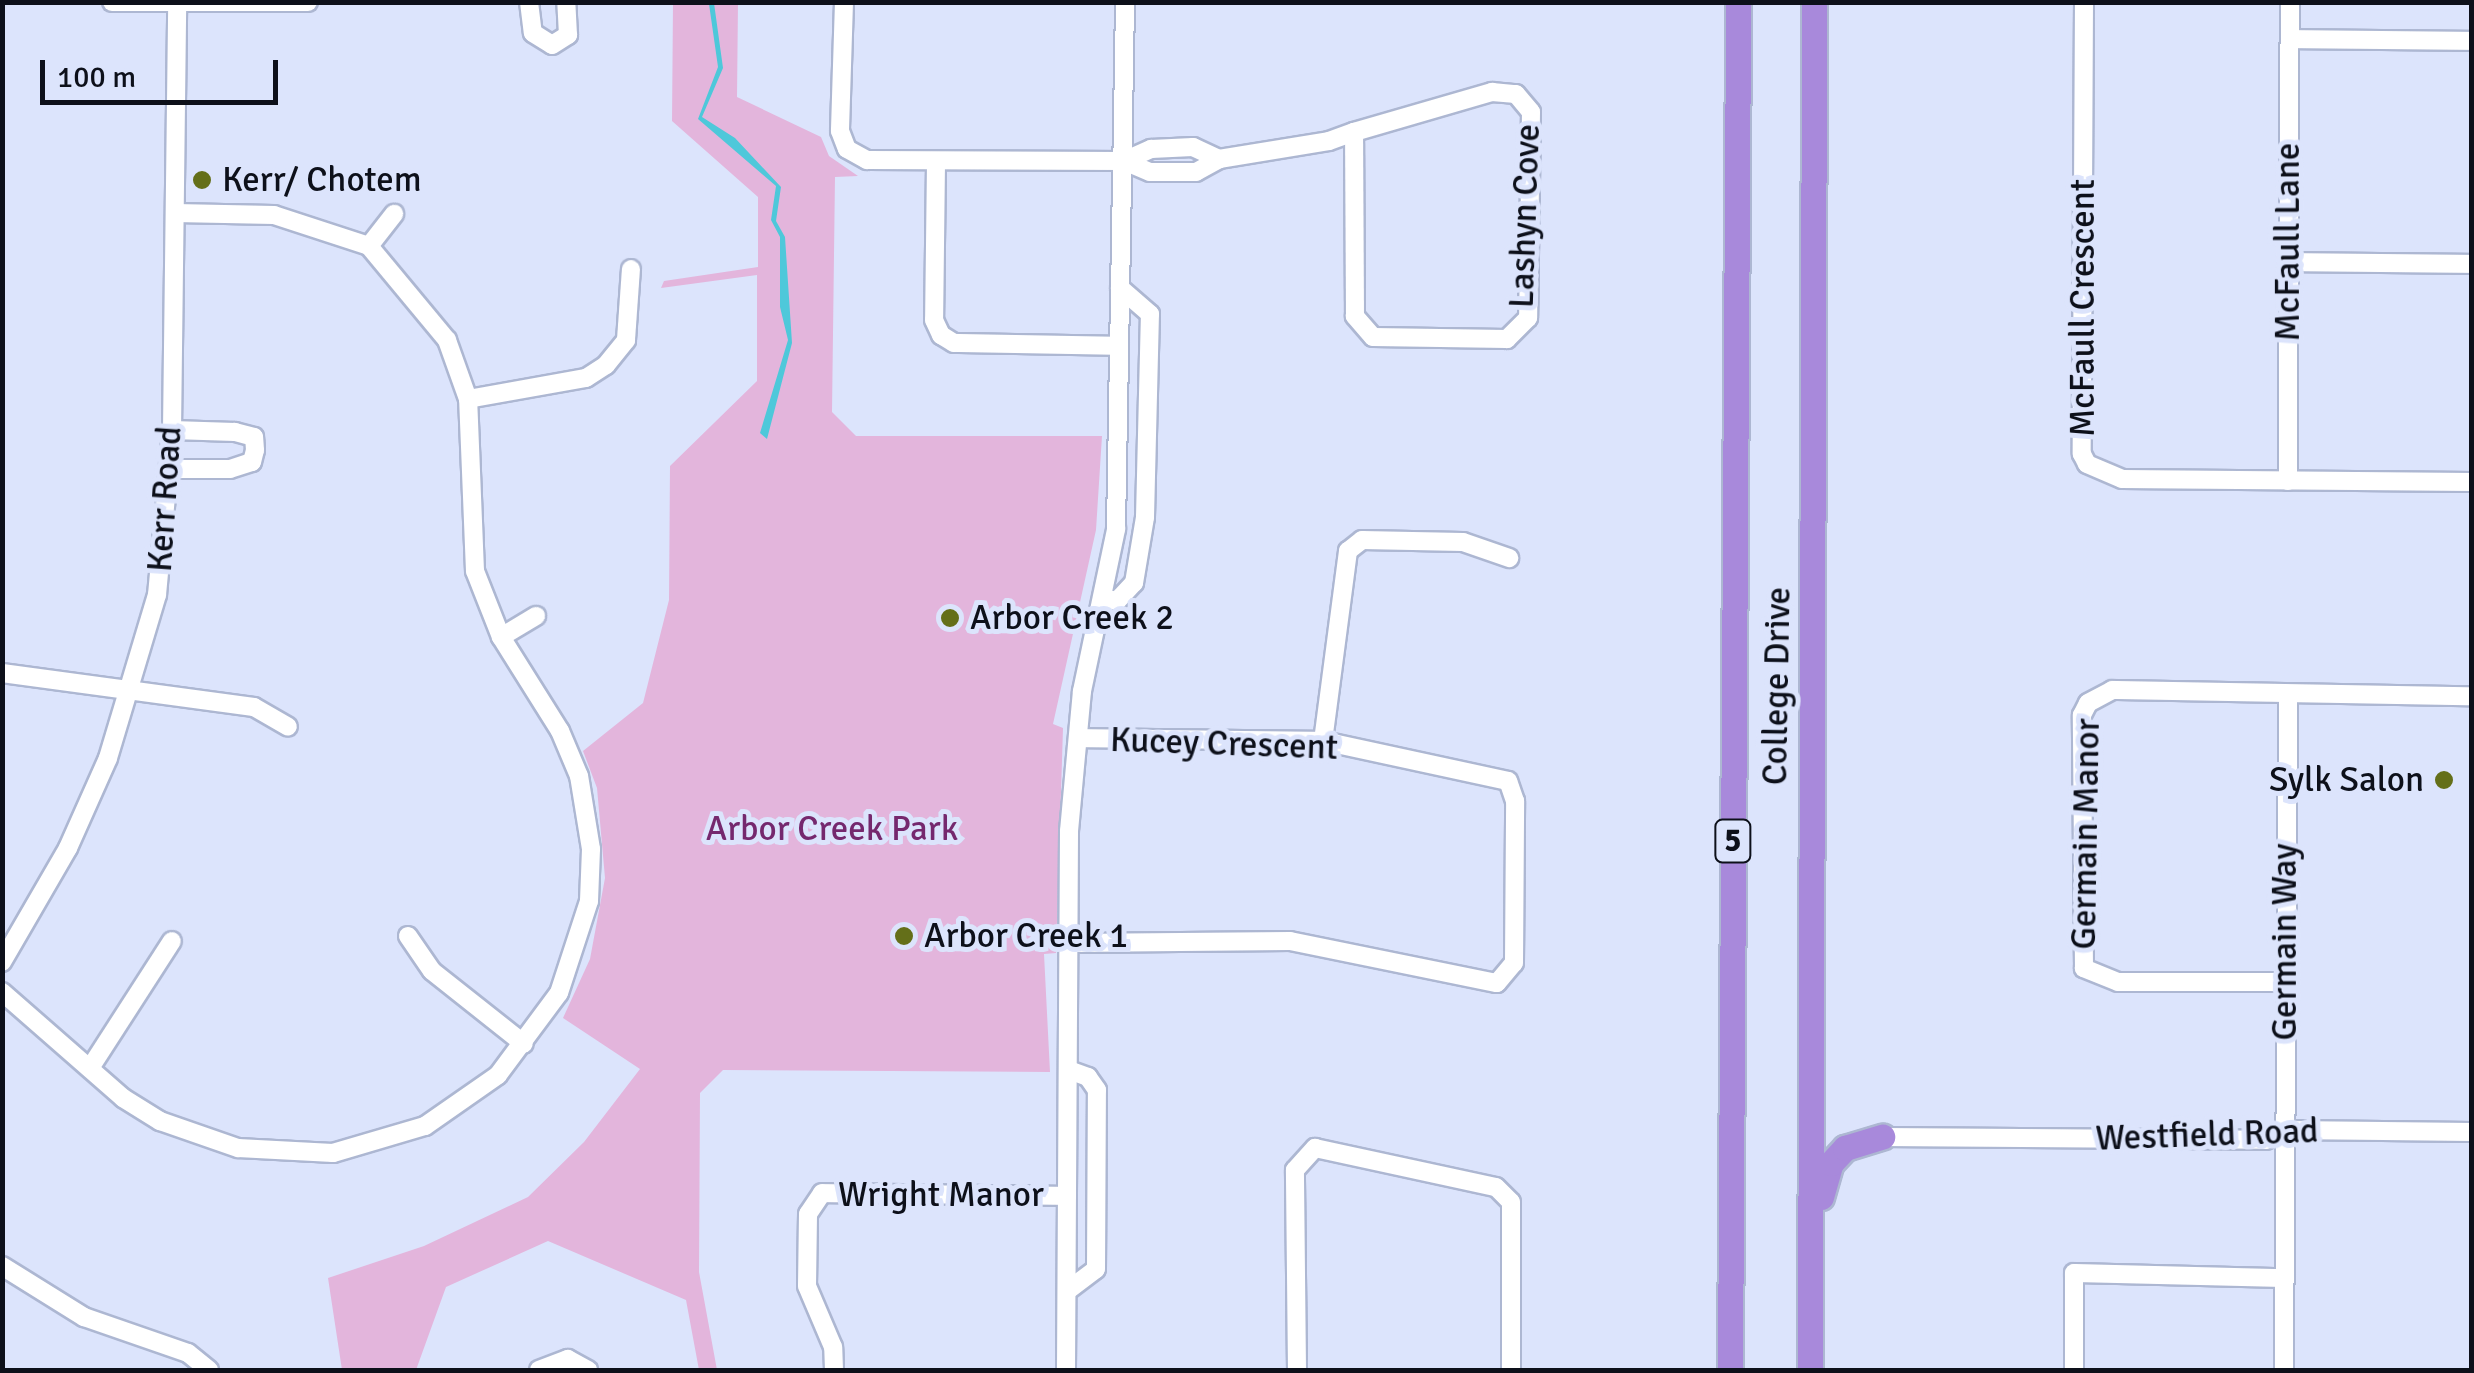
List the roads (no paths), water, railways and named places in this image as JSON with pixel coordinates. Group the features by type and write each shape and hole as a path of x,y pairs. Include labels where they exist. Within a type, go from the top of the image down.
{"highway":[{"path":"1724,2 1736,312"},
{"name":"College Drive","path":"1730,1370 1738,2"},
{"name":"College Drive","path":"1810,1370 1814,2"},
{"path":"1813,1256 1831,1162 1845,1148 1882,1137"}],"street":[{"path":"112,2 308,2"},
{"path":"530,2 533,33 552,45 568,35 566,2"},
{"name":"Lashyn Cove","path":"844,2 840,131 847,149 867,160 1124,161 1150,148 1194,147 1219,159 1354,132 1492,92 1516,94 1531,112 1528,318 1507,338 1373,336 1355,316 1354,132"},
{"path":"1066,1370 1072,943 1069,832 1078,738 1116,529 1125,2"},
{"name":"McFaull Crescent","path":"2084,2 2082,454 2109,477 2472,482"},
{"name":"McFaull Lane","path":"2288,481 2290,2"},
{"name":"Kerr Road","path":"2,962 68,848 132,694 158,595 172,430 177,5"},
{"path":"2292,40 2472,40"},
{"path":"936,162 934,320 941,335 954,343 1119,346"},
{"path":"2,992 123,1098 196,1137 284,1155 333,1153 425,1126 487,1084 524,1044 560,993 580,942 591,849 587,807 570,754 501,637 471,550 468,399 447,340 369,246 274,214 175,214"},
{"path":"369,246 394,214"},
{"path":"2289,262 2472,264"},
{"path":"468,399 586,378 606,365 626,340 631,269"},
{"path":"1102,598 1116,601 1134,583 1145,518 1150,314 1120,288"},
{"path":"170,470 230,469 252,462 255,450 254,437 236,432 172,430"},
{"path":"1323,741 1348,551 1362,540 1464,542 1509,558"},
{"path":"501,637 536,616"},
{"path":"2,673 132,694 254,707 288,727"},
{"name":"Germain Manor","path":"2283,982 2118,982 2084,968 2082,715 2098,694 2112,690 2472,696"},
{"name":"Germain Way","path":"2284,1370 2283,982 2288,694"},
{"name":"Kucey Crescent","path":"1072,943 1290,941 1497,983 1514,963 1515,800 1508,782 1323,741 1078,738"},
{"path":"408,936 432,971 524,1044"},
{"path":"90,1068 172,942"},
{"path":"1067,1292 1096,1269 1097,1090 1088,1077 1068,1070"},
{"name":"Westfield Road","path":"1882,1137 2266,1140 2286,1130 2472,1132"},
{"path":"1297,1370 1296,1170 1301,1156 1315,1148 1496,1188 1511,1202 1511,1370"},
{"name":"Wright Manor","path":"834,1370 833,1346 807,1286 808,1214 822,1194 1067,1196"},
{"path":"2,1266 84,1317 188,1353 209,1370"},
{"path":"2074,1370 2074,1273 2284,1278"},
{"path":"539,1370 568,1360 588,1370"}],"water":[{"path":"714,3 723,68 702,117 735,138 781,187 776,221 785,237 792,343 767,439 760,433 788,340 780,307 780,237 771,220 776,186 698,119 718,67 709,4"}],"place":[{"name":"Kerr/ Chotem","path":"202,180"},
{"name":"Arbor Creek 2","path":"950,618"},
{"name":"Sylk Salon","path":"2444,780"},
{"name":"Arbor Creek 1","path":"904,936"}],"park label":[{"name":"Arbor Creek Park","path":"832,829"}]}
